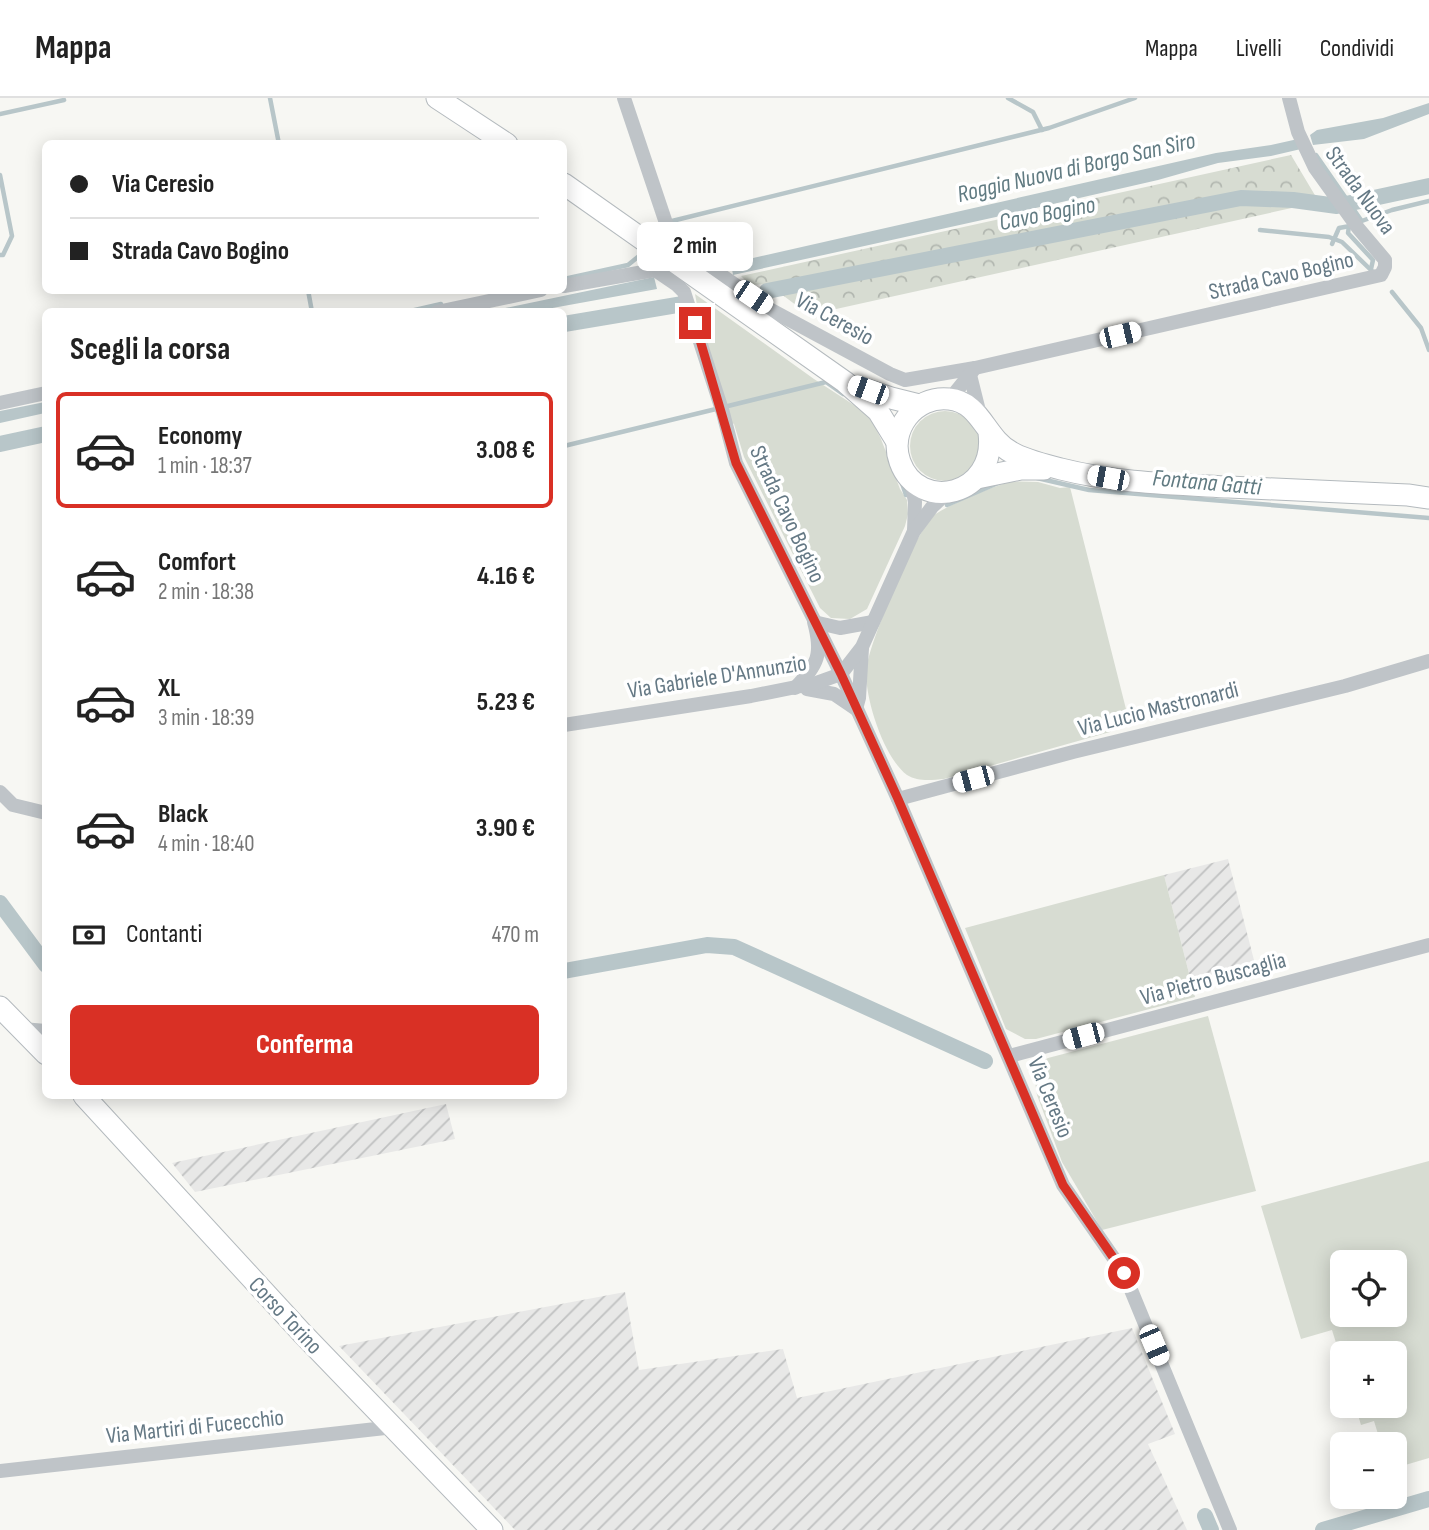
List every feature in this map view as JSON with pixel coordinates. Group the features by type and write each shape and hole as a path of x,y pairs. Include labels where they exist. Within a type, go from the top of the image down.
{"main road":[{"path":"437,98 501,140"},
{"path":"567,186 845,382 878,411 897,442 900,463 911,480 928,490 948,492 964,488 978,478 1021,469 1060,469"},
{"path":"845,382 919,405"},
{"path":"897,442 904,421 919,405 934,399 950,399 967,405 1011,452 1060,469 1132,482 1429,498"},
{"path":"978,478 989,457 985,425"},
{"path":"0,1007 42,1050"},
{"name":"Corso Torino","path":"87,1099 302,1334 492,1530"}],"street":[{"name":"Via Ceresio","path":"624,98 669,232 677,244 771,310 890,374 905,380 973,372"},
{"name":"Strada Nuova","path":"1289,98 1306,153 1358,228 1385,260 1385,267"},
{"name":"Strada Cavo Bogino","path":"973,372 1375,278 1381,275 1385,267"},
{"name":"Strada Cavo Bogino","path":"567,285 655,270 681,288 688,300 736,463 841,674"},
{"path":"456,308 522,294"},
{"path":"950,399 973,372"},
{"path":"973,372 985,425"},
{"path":"0,403 42,394"},
{"name":"Via Gabriele D'Annunzio","path":"911,480 915,502 914,531"},
{"name":"Via Gabriele D'Annunzio","path":"567,725 795,688 841,674 862,647 914,531 932,507 948,492"},
{"path":"795,688 812,670 818,658 818,638 814,622 840,628 873,622"},
{"path":"795,688 834,694 856,709 862,647"},
{"name":"Via Lucio Mastronardi","path":"898,799 1429,661"},
{"name":"Via Ceresio","path":"841,674 898,799 1063,1185 1124,1273 1230,1530"},
{"path":"0,792 13,805 42,812"},
{"name":"Via Pietro Buscaglia","path":"1009,1056 1429,945"},
{"path":"22,1028 42,1030"},
{"name":"Via Martiri di Fucecchio","path":"0,1471 394,1427"}],"shaded area":[{"path":"1429,103 1429,114 1364,139 1313,145 1310,135 1317,130 1383,118"},
{"path":"1298,139 1301,149 1218,163 1158,180 733,275 731,263 1216,153"},
{"path":"654,277 657,289 552,308 505,308"},
{"path":"42,403 42,414 0,423 0,411"},
{"path":"1228,859 1256,968 1192,985 1164,875"},
{"path":"446,1104 455,1139 195,1192 172,1163"},
{"path":"625,1292 639,1370 783,1349 797,1398 1132,1328 1175,1434 1148,1444 1187,1530 515,1530 339,1346"}],"green space":[{"path":"1291,155 1319,202 809,315 768,284 750,285 741,276"},
{"path":"695,294 860,409 872,421 881,439 900,489 907,500 908,514 867,609 850,619 831,618 820,608 744,457 734,424 728,421 702,332"},
{"path":"945,411 970,421 980,446 970,471 945,481 920,471 910,446 920,421"},
{"path":"1038,482 1060,488 1070,487 1127,713 1122,722 1110,732 944,779 925,780 911,777 899,767 884,743 873,713 867,685 868,660 893,592 915,544 933,516 983,491 1004,484"},
{"path":"1164,875 1195,997 1036,1039 1025,1039 1006,1029 965,928"},
{"path":"1208,1016 1256,1191 1102,1230 1062,1162 1037,1095 1034,1074 1039,1063 1048,1058"},
{"path":"1429,1161 1429,1458 1407,1464 1407,1432 1377,1432 1374,1421 1361,1425 1359,1418 1407,1418 1407,1341 1335,1341 1332,1330 1301,1339 1261,1206"}],"waterway":[{"path":"270,98 278,140"},
{"path":"1008,98 1033,112 1042,130"},
{"path":"672,221 1049,128 1135,98"},
{"path":"0,114 64,100"},
{"path":"1316,155 1361,220"},
{"path":"0,175 12,236 3,255 0,255"},
{"name":"Cavo Bogino","path":"1346,204 1429,186"},
{"name":"Cavo Bogino","path":"767,291 1241,198 1293,200 1337,206"},
{"path":"1359,222 1429,201"},
{"path":"1349,226 1348,233 1373,260 1371,269"},
{"path":"1332,244 1339,228 1350,226"},
{"path":"1260,230 1329,237 1342,242 1373,272"},
{"path":"567,278 628,265 639,256"},
{"path":"1392,292 1421,328 1429,350"},
{"path":"309,294 311,308"},
{"path":"424,308 441,304"},
{"name":"Cavo Bogino","path":"567,323 683,304"},
{"name":"Fontana Gatti","path":"728,406 826,382 843,394"},
{"name":"Fontana Gatti","path":"567,445 716,409"},
{"name":"Cavo Bogino","path":"0,444 42,435"},
{"name":"Fontana Gatti","path":"1037,478 1089,490 1429,518"},
{"name":"Fontana Gatti","path":"902,483 906,495"},
{"name":"Fontana Gatti","path":"947,505 998,483"},
{"path":"0,903 42,960"},
{"path":"567,970 707,945 734,947 985,1061"},
{"path":"1323,1530 1429,1499"},
{"path":"1205,1516 1211,1530"}],"route":[{"path":"695,323 736,463 841,674 898,799 1063,1185 1124,1273"}],"water label":[{"name":"Roggia Nuova di Borgo San Siro","path":"1076,167"}]}
